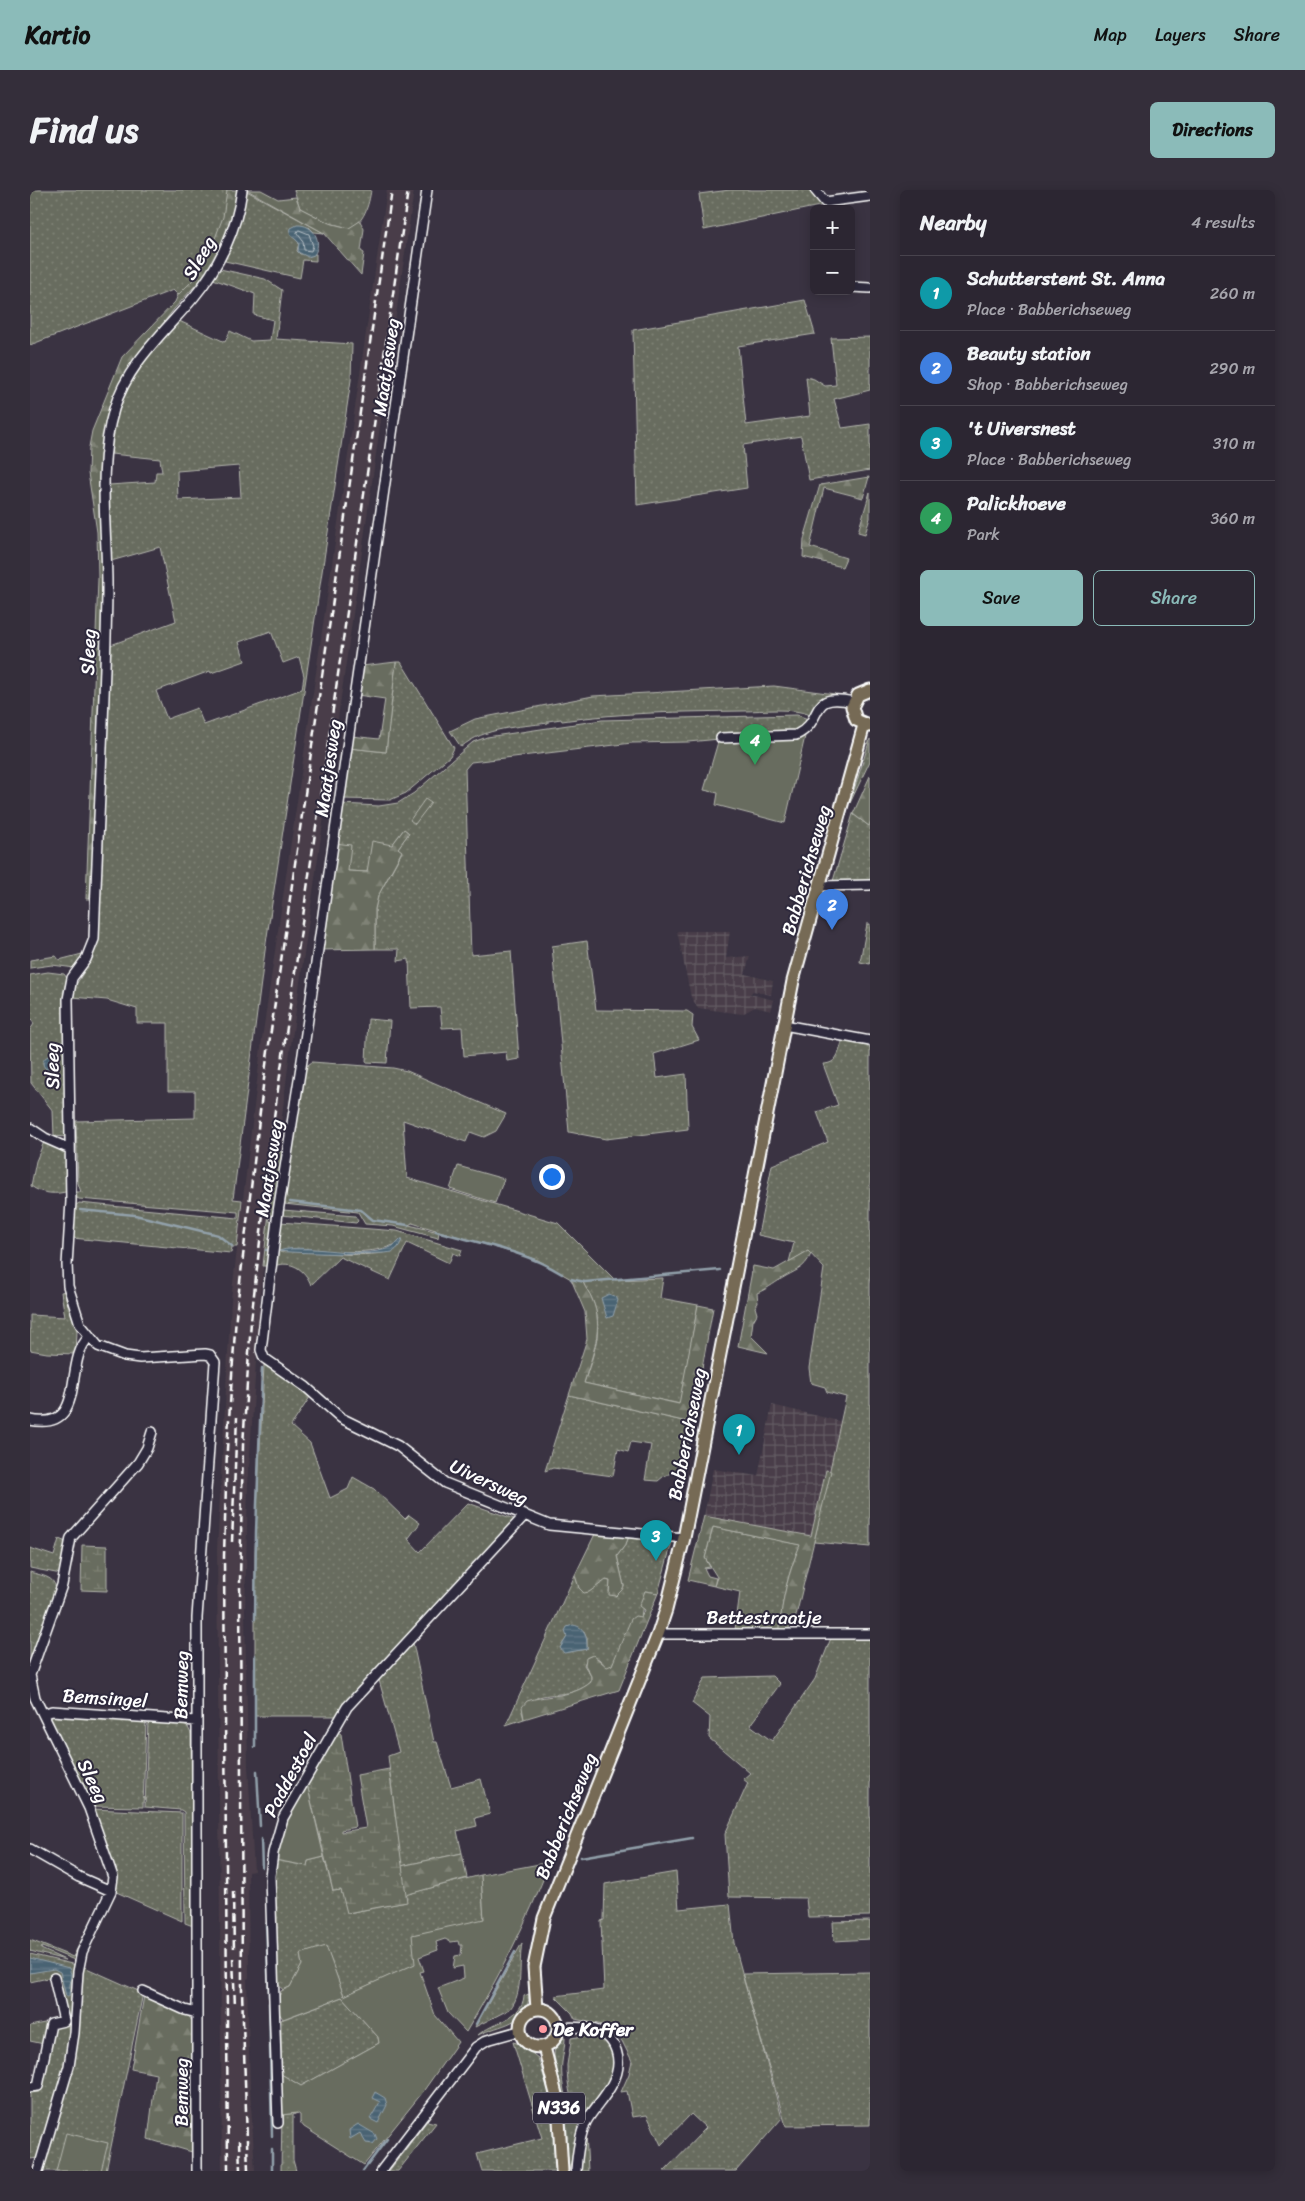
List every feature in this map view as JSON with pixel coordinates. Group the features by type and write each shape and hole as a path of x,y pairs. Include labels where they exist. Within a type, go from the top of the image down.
{"main road":[{"path":"867,725 854,716 853,702 858,694 870,690"},
{"name":"Babberichseweg","path":"537,2009 534,1967 544,1918 658,1634 684,1538 793,981 867,725"},
{"path":"537,2009 544,2009 554,2016 558,2028 554,2040 544,2047 531,2046 522,2037 519,2025 525,2014 537,2009"},
{"name":"N336","path":"544,2047 558,2102 562,2171"}],"street":[{"name":"Sleeg","path":"214,1358 205,1354 140,1358 125,1356 98,1346 80,1324 68,1286 67,1265 71,1200 68,999 72,978 86,959 94,939 107,593 104,474 107,436 115,407 138,361 155,338 195,296 219,262 236,220 242,190"},
{"name":"Maatjesweg","path":"261,1350 278,1212 303,1060 427,190"},
{"path":"815,190 825,202 870,196"},
{"path":"855,288 870,288"},
{"path":"721,738 796,735 804,731 820,706 827,700 838,698 853,702"},
{"path":"819,886 870,885"},
{"path":"784,1025 870,1042"},
{"path":"30,1128 45,1138 70,1149"},
{"path":"30,1420 47,1422 63,1413 71,1396 80,1348 89,1337"},
{"name":"Uiversweg","path":"261,1350 264,1358 306,1387 341,1418 398,1446 446,1483 549,1525 684,1538"},
{"name":"Bemweg","path":"197,2171 197,1618 215,1368 214,1358"},
{"name":"Sleeg","path":"38,2171 69,2066 74,2033 78,1972 82,1952 111,1891 112,1871 92,1814 31,1689 30,1675 62,1585 71,1538 138,1463 147,1448 152,1432"},
{"name":"Paddestoel","path":"278,2123 270,1876 273,1853 283,1818 347,1707 524,1516"},
{"name":"Bettestraatje","path":"658,1634 870,1634"},
{"name":"Bemsingel","path":"43,1714 52,1711 196,1721"},
{"path":"30,1849 79,1877 111,1891"},
{"path":"30,2087 38,2086 52,2024 64,2021 54,1978"},
{"path":"144,1991 185,2010 197,2013"},
{"path":"558,2028 593,2029 605,2034 614,2043 618,2055 619,2066 613,2083 586,2122 579,2146 576,2171"},
{"path":"381,2171 476,2047 487,2040 519,2031"}],"shaded area":[{"path":"387,190 414,190 289,1059 261,1287 248,1484 245,1612 248,1765 254,1871 248,1872 249,1978 247,1979 255,2171 222,2171 217,1549 231,1300 262,1039"},
{"path":"677,931 730,931 726,958 750,956 745,974 773,981 771,995 753,991 750,994 774,1000 771,1011 755,1007 742,1014 698,1008 691,997"},
{"path":"772,1405 843,1422 831,1471 825,1471 811,1536 704,1516 713,1469 758,1476"}],"green space":[{"path":"30,190 227,190 227,202 213,247 196,276 178,295 173,290 30,345"},
{"path":"227,190 239,190 230,232 211,268 174,309 143,350 110,420 94,899 86,899 98,579 97,532 88,473 92,431 122,357 175,302 178,295 193,280 211,249 223,217"},
{"path":"245,190 324,233 314,232 309,227 295,239 299,243 297,251 300,254 316,254 316,261 303,260 300,278 225,261 239,221"},
{"path":"247,190 261,190 278,199 296,197 300,208 329,223 349,228 360,221 364,229 361,251 364,253 361,275 324,233"},
{"path":"294,190 371,190 365,213 354,226 349,228 329,223 300,208"},
{"path":"730,190 810,190 824,205 810,205 810,208 704,230 699,194"},
{"path":"220,269 265,279 282,290 276,339 352,344 351,380 266,943 233,1199 242,1200 237,1247 232,1247 231,1253 72,1238 75,1206 79,1203 238,1218 238,1212 79,1199 75,1197 74,1192 81,1192 78,1183 76,1121 195,1118 195,1091 168,1091 168,1023 137,1023 137,1009 107,1000 72,997 74,988 93,957 99,928 108,646 176,621 160,547 111,561 109,485 155,482 156,472 162,472 160,459 111,454 119,410 132,378 147,356 177,320 225,342 230,331 251,341 270,340 273,320 254,315 255,294 213,279","holes":["239,466 241,497 178,500 177,471","271,631 283,663 299,657 304,676 302,689 204,725 197,708 167,719 156,691 210,671 211,673 245,661 239,642"]},
{"path":"805,300 815,334 738,346 746,425 810,416 806,377 814,379 825,386 836,385 831,338 870,337 870,390 834,399 842,428 870,424 870,470 809,480 801,436 743,445 747,488 637,505 633,330"},
{"path":"869,477 863,498 824,488 810,547 846,558 842,567 803,557 804,539 820,485"},
{"path":"870,492 870,518 865,534 858,532"},
{"path":"396,662 401,662 454,748 450,756 406,793 390,800 342,799 349,748 386,752"},
{"path":"396,662 386,752 349,748 351,736 379,739 385,699 357,695 362,666"},
{"path":"774,686 835,694 823,698 811,715 795,711 777,710 652,713 562,721 561,719 548,721 548,723 502,729 480,735 461,747 450,731 475,719 593,696"},
{"path":"797,715 808,719 802,727 793,732 688,742 632,743 471,762 465,769 471,955 511,951 519,1059 507,1061 506,1052 464,1056 462,1027 442,1028 440,1007 411,1008 409,959 398,961 399,949 375,949 375,909 378,896 402,852 398,848 409,833 404,829 367,872 348,871 335,843 341,804 379,806 398,803 414,793 473,742 487,737 602,720"},
{"path":"806,732 785,823 716,805 718,793 704,790 720,735"},
{"path":"870,739 870,761 850,803"},
{"path":"870,776 870,822 869,826 853,814"},
{"path":"425,799 431,803 415,824 410,820"},
{"path":"853,814 869,826 870,822 870,881 833,881"},
{"path":"404,829 409,833 398,848 402,851 378,896 375,909 375,949 319,950 335,843 351,845 348,871 367,872 372,841 392,845"},
{"path":"867,924 870,924 870,964 860,962"},
{"path":"587,941 596,1010 687,1011 693,1015 692,1027 699,1040 654,1054 657,1078 686,1074 688,1129 606,1139 569,1132 552,946"},
{"path":"86,953 75,968 52,965 30,968 30,960 56,956 59,960"},
{"path":"48,972 64,974 67,978 64,990 67,1137 54,1136 53,1111 31,1083 30,1030 34,1024 30,1017 30,975"},
{"path":"368,1019 390,1021 387,1063 366,1062"},
{"path":"843,1039 868,1044 870,1050 870,1547 814,1542 846,1397 827,1392 825,1387 811,1383 809,1368 824,1268 808,1251 789,1262 794,1243 758,1235 772,1165 828,1142 817,1112 838,1105 823,1064 832,1062 835,1059"},
{"path":"312,1062 393,1068 407,1071 506,1114 496,1131 484,1137 470,1132 466,1142 403,1120 407,1178 558,1223 615,1280 663,1278 660,1298 698,1305 680,1404 584,1383 596,1341 598,1320 592,1299 583,1282 571,1279 538,1260 412,1223 409,1225 439,1232 438,1238 393,1226 365,1224 358,1212 284,1204 305,1067"},
{"path":"44,1142 58,1146 68,1154 69,1191 49,1193 39,1191 31,1186 36,1161"},
{"path":"276,1151 285,1152 275,1215 270,1215 269,1221 274,1222 269,1266 263,1266"},
{"path":"458,1166 504,1179 495,1203 450,1189"},
{"path":"283,1210 355,1216 358,1221 356,1223 281,1215"},
{"path":"280,1222 397,1231 462,1250 460,1256 453,1253 449,1263 407,1243 390,1280 340,1257 311,1285 305,1274 297,1267 280,1264 274,1266","holes":["402,1238 394,1250 365,1255 294,1251 364,1251 393,1245"]},
{"path":"808,1251 811,1254 802,1267 757,1293 758,1303 755,1307 757,1314 753,1321 751,1336 768,1353 738,1346 753,1266 774,1270"},
{"path":"571,1279 583,1282 596,1310 596,1341 584,1383 679,1404 698,1305 713,1308 692,1423 569,1395 587,1339 585,1312"},
{"path":"65,1291 77,1331 76,1354 47,1353 30,1350 30,1315 65,1317 61,1292"},
{"path":"264,1365 284,1376 310,1397 291,1426 310,1443 330,1498 348,1489 353,1477 374,1489 405,1519 409,1515 420,1523 408,1539 420,1552 468,1503 514,1519 337,1716 255,1716 255,1552"},
{"path":"569,1395 692,1423 683,1468 664,1476 658,1481 645,1480 651,1445 631,1442 628,1452 618,1449 613,1476 553,1468 545,1471"},
{"path":"826,1470 831,1471 795,1620 788,1629 780,1629 782,1608 792,1565 800,1545 713,1527 705,1558 710,1567 704,1568 708,1576 716,1578 714,1586 688,1580 704,1516 811,1536"},
{"path":"713,1527 801,1545 786,1586 780,1629 735,1630 740,1592 714,1586 717,1577 705,1558"},
{"path":"595,1534 629,1536 626,1544 617,1556 624,1586 616,1596 609,1595 610,1581 606,1580 589,1592 584,1593 579,1588 575,1575"},
{"path":"629,1536 670,1539 672,1542 658,1593 645,1591 641,1617 612,1665 607,1668 599,1659 590,1656 584,1665 591,1676 591,1682 575,1691 539,1697 533,1700 522,1711 524,1719 506,1725 575,1575 579,1588 589,1592 605,1580 610,1581 609,1592 624,1586 617,1556 626,1544","holes":["584,1631 587,1638 587,1649 567,1652 560,1648 567,1637"]},
{"path":"59,1539 66,1542 61,1574 30,1568 30,1548 54,1556"},
{"path":"82,1545 107,1546 107,1591 81,1590"},
{"path":"30,1572 50,1579 55,1585 56,1590 30,1666"},
{"path":"645,1591 658,1593 619,1690 524,1719 522,1707 527,1701 576,1691 591,1682 591,1676 585,1665 586,1658 593,1655 607,1667 612,1665 631,1619 635,1616 641,1617 644,1610 639,1606"},
{"path":"831,1638 870,1639 870,1916 808,1917 806,1898 729,1897 725,1834 748,1783 743,1779 750,1773 709,1738 710,1717 692,1703 705,1678 772,1676 780,1684 750,1725 772,1741 815,1679"},
{"path":"413,1643 434,1742 437,1742 451,1787 481,1779 490,1814 475,1818 477,1826 457,1831 462,1853 401,1866 388,1756 399,1752 379,1680"},
{"path":"53,1715 146,1720 143,1807 90,1806 49,1720"},
{"path":"148,1721 183,1725 188,1727 191,1734 193,1926 185,1923 184,1812 181,1810 145,1807"},
{"path":"335,1730 341,1734 355,1827 341,1830 341,1832 366,1828 357,1775 389,1769 407,1902 347,1913 341,1890 333,1891 307,1784"},
{"path":"307,1784 324,1857 308,1861 307,1866 275,1860 285,1822"},
{"path":"92,1809 182,1813 182,1921 114,1891"},
{"path":"462,1853 467,1878 405,1895 401,1866"},
{"path":"324,1857 333,1891 341,1890 348,1913 406,1902 407,1894 481,1875 484,1920 413,1935 416,1964 344,1996 326,1947 300,1954 302,1965 290,1987 283,1990 278,1984 272,1892 275,1860 307,1866 308,1861"},
{"path":"550,1862 512,1949 466,2032 448,2013 438,1988 464,1978 463,1966 453,1968 455,1956 461,1955 462,1945 459,1945 458,1941 451,1942 445,1939 436,1942 438,1950 419,1957 424,1971 420,1972 435,2015 458,2042 422,2093 364,2165 304,2127 300,2122 300,2115 297,2113 282,2115 281,2074 301,2086 379,2043 378,2037 342,1997 283,2019 279,2013 279,1997 281,1991 290,1987 302,1965 300,1954 326,1946 344,1996 415,1964 412,1935 484,1919 481,1875"},
{"path":"676,1872 679,1909 730,1904 734,1943 782,2118 736,2171 664,2171 706,2128 691,2114 661,2145 647,2115 632,2117 627,2091 621,2092 629,2074 632,2061 622,2041 603,2025 575,2019 572,2013 555,1996 604,1990 601,1921 604,1920 605,1884"},
{"path":"103,1890 106,1893 77,1961 42,1947 41,1949 65,1960 30,1951 30,1940 73,1957 104,1895"},
{"path":"870,1921 870,1939 834,1941 833,1922"},
{"path":"522,1943 519,1986 514,2002 510,2009 475,2027"},
{"path":"30,1954 76,1965 70,2020 68,2021 57,1976 30,1982"},
{"path":"82,1966 143,1993 106,2171 40,2171 64,2094"},
{"path":"870,1972 870,2125 786,2126 742,1974"},
{"path":"529,1994 528,2004 519,2018 478,2035 513,2015 522,2004 524,1996"},
{"path":"144,1996 188,2015 192,2021 192,2152 148,2139 156,2074 131,2069"},
{"path":"342,1997 378,2037 379,2043 301,2086 281,2074 281,2020"},
{"path":"49,2022 44,2044 30,2041 30,2026"},
{"path":"72,2022 69,2054 38,2158 30,2159 30,2093 39,2092 53,2027"},
{"path":"590,2035 603,2040 607,2045 611,2051 613,2069 605,2086 583,2117 572,2101 567,2065 571,2038"},
{"path":"565,2038 562,2069 563,2086 571,2112 580,2122 569,2171 564,2111 554,2055 555,2046 559,2039"},
{"path":"513,2042 520,2044 538,2058 554,2108 556,2171 482,2171 477,2154 542,2138"},
{"path":"297,2113 293,2115 293,2160 296,2171 281,2171 282,2115"},
{"path":"427,2121 436,2123 398,2171 389,2171"},
{"path":"586,2132 588,2171 579,2171"},
{"path":"66,2133 108,2143 101,2171 56,2171"}],"water":[{"path":"297,225 308,227 315,235 318,245 314,255 308,257 298,252 299,243 290,234 291,228"},
{"path":"47,1056 53,1056 57,1063 53,1070 47,1070 43,1066 43,1060"},
{"path":"402,1238 396,1249 385,1253 279,1251 308,1249 344,1252 378,1251 392,1247"},
{"path":"609,1294 618,1300 613,1316 607,1318 601,1298"},
{"path":"573,1625 581,1628 583,1631 586,1637 587,1649 564,1653 560,1648 567,1637 565,1631 567,1627"},
{"path":"30,1958 69,1968 71,1974 69,1996 66,1996 60,1972 54,1969 30,1973"},
{"path":"375,2092 385,2098 387,2105 378,2123 370,2119 380,2102 372,2098"},
{"path":"358,2124 375,2134 377,2139 373,2144 366,2143 360,2133 350,2139 349,2130"}],"waterway":[{"path":"290,1202 361,1210 373,1220 408,1225"},
{"path":"80,1210 135,1215 218,1235 232,1246"},
{"path":"436,1231 517,1253 562,1274"},
{"path":"571,1279 585,1282 720,1270"},
{"path":"255,1619 262,1368"},
{"path":"255,1655 255,1747"},
{"path":"257,1771 260,1826"},
{"path":"581,1857 692,1838"},
{"path":"261,1839 262,1867"},
{"path":"266,1924 269,1997"},
{"path":"476,2024 515,1952"},
{"path":"269,2003 272,2136"},
{"path":"363,2171 387,2139"},
{"path":"272,2149 272,2171"}],"railway":[{"path":"228,2171 224,1556 227,1449 236,1316 263,1086 392,190"},
{"path":"248,2171 242,1991 240,1580 243,1445 251,1321 274,1117 408,190"},
{"path":"232,1542 237,1417"},
{"path":"233,1892 234,1952"},
{"path":"233,1958 235,2006"},
{"path":"239,2141 240,2171"}],"place":[{"name":"Palickhoeve","path":"755,765"},
{"name":"Beauty station","path":"832,930"},
{"name":"Schutterstent St. Anna","path":"739,1455"},
{"name":"'t Uiversnest","path":"656,1561"},
{"name":"De Koffer","path":"543,2029"}]}
